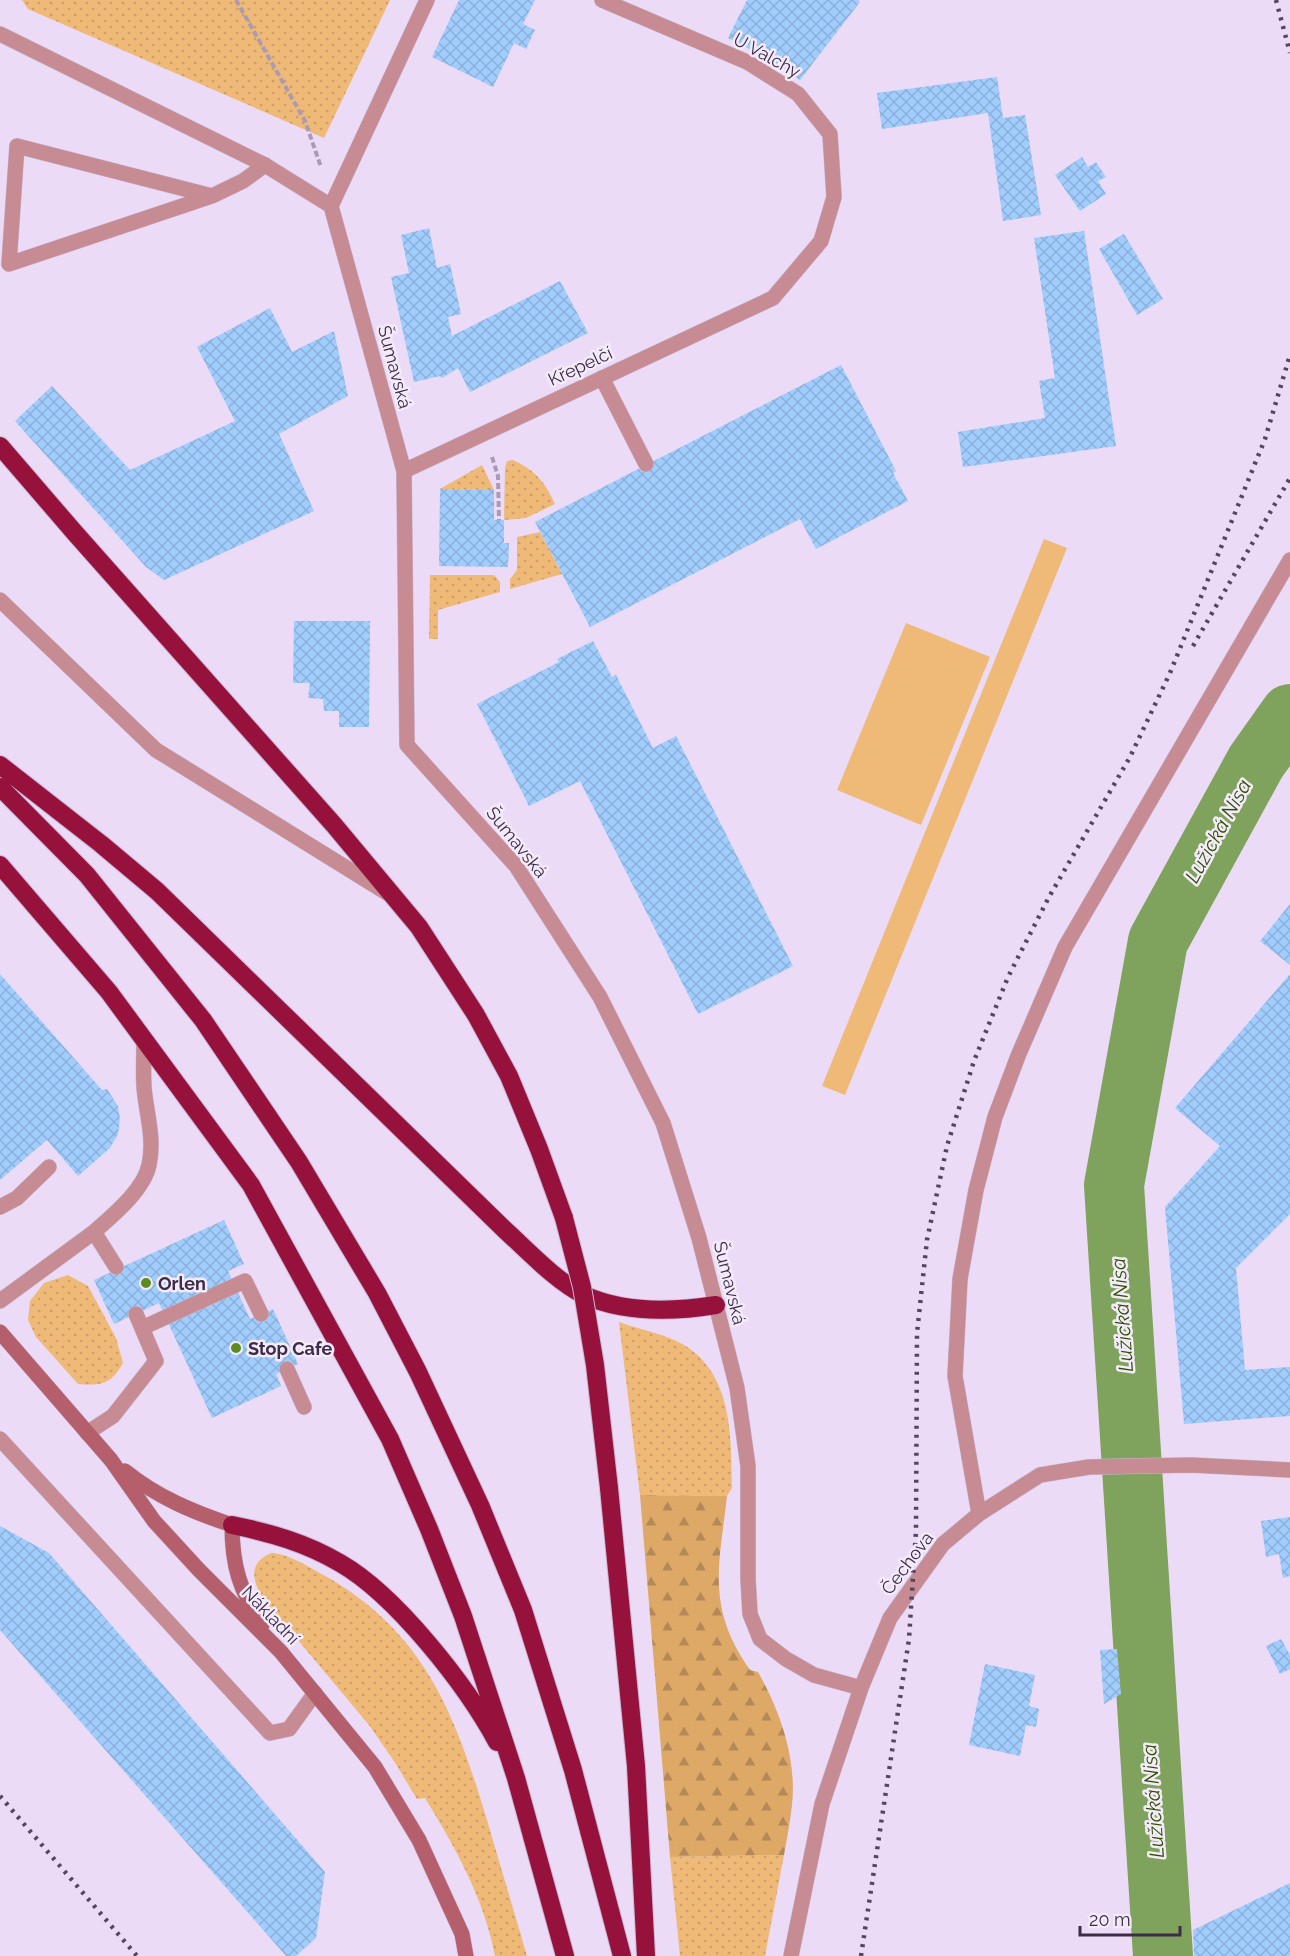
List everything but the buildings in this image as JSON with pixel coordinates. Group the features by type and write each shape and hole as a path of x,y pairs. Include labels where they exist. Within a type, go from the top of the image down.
{"highway":[{"path":"0,446 395,897 419,927 476,1015 509,1076 564,1218 582,1287 595,1365 636,1766 646,1956"},
{"path":"0,765 102,844 157,891 480,1206 550,1271 584,1294 613,1303 643,1309 667,1310 716,1305"},
{"path":"0,787 87,875 202,1020 299,1162 377,1293 418,1372 480,1505 523,1610 573,1770 622,1956"},
{"path":"0,865 109,992 251,1185 390,1439 463,1616 516,1778 566,1956"},
{"path":"232,1525 275,1534 309,1547 342,1564 381,1595 427,1643 468,1696 494,1736 516,1778"}],"street":[{"path":"0,34 265,165 332,206 427,0"},
{"name":"U Valchy","path":"602,0 747,62 798,94 830,134 834,197 821,241 773,298"},
{"path":"212,196 17,146 9,264 212,196 243,181 265,165"},
{"name":"Šumavská","path":"332,206 404,471 407,745 516,866 600,997 663,1123 699,1238 737,1388 748,1466 750,1614 760,1639 786,1659 814,1675 861,1688"},
{"name":"Křepelčí","path":"404,471 773,298"},
{"path":"602,378 646,464"},
{"path":"979,1514 955,1376 960,1279 976,1190 995,1117 1018,1056 1065,947 1290,560"},
{"path":"0,600 156,750 395,897"},
{"path":"0,1301 94,1232 119,1211 139,1186 149,1167 152,1131 144,1087 144,1040"},
{"path":"0,1207 17,1198 48,1167"},
{"path":"94,1232 116,1267"},
{"path":"87,1432 113,1416 156,1361 139,1321 245,1281 261,1314"},
{"name":"Nákladní","path":"0,1332 111,1460 154,1521 281,1652 375,1767 419,1840 462,1934 466,1956"},
{"path":"287,1369 304,1407"},
{"path":"0,1439 270,1733 289,1729 315,1694"},
{"path":"111,1460 138,1482 168,1500 232,1525 232,1552 239,1583 253,1611 281,1652"},
{"name":"Čechova","path":"791,1956 822,1804 861,1688 890,1618 943,1544 979,1514 1040,1475 1089,1467 1191,1465 1290,1470"}],"path":[{"path":"236,0 305,121 318,155"},
{"path":"481,434 498,476 499,520"}],"shaded area":[{"path":"22,0 390,0 324,138 28,9"},
{"path":"513,460 538,478 555,504 526,518 504,520 505,468 507,461"},
{"path":"482,465 494,490 440,489"},
{"path":"540,532 562,574 510,589 510,579 517,570 517,537"},
{"path":"1044,539 1067,548 845,1095 822,1086"},
{"path":"430,575 494,575 500,582 500,592 438,610 438,639 429,639"},
{"path":"906,623 990,657 921,825 837,790"},
{"path":"68,1275 88,1286 116,1338 123,1363 110,1379 100,1384 78,1384 36,1337 28,1320 30,1301 44,1283"},
{"path":"619,1322 672,1339 692,1351 707,1365 718,1383 729,1423 732,1488 727,1496 640,1495"},
{"path":"271,1553 301,1562 363,1601 391,1626 414,1653 433,1682 463,1747 527,1956 495,1956 476,1893 447,1835 425,1798 417,1799 369,1725 261,1596 254,1571 259,1561"},
{"path":"784,1855 765,1956 680,1956 670,1857"}],"green space":[{"path":"640,1495 727,1496 719,1566 721,1606 736,1647 750,1670 758,1672 780,1719 785,1736 793,1787 784,1855 670,1857"}],"waterway":[{"name":"Lužická Nisa","path":"1163,1956 1114,1185 1158,941 1256,762 1290,714"}],"railway":[{"path":"1276,0 1290,53"},
{"path":"861,1956 909,1639 916,1531 917,1333 927,1240 947,1146 974,1061 1008,977 1049,897 1130,757 1170,673 1265,439 1290,355"},
{"path":"1193,646 1290,478"},
{"path":"0,1796 137,1956"}],"place":[{"name":"Orlen","path":"146,1283"},
{"name":"Stop Cafe","path":"236,1348"}]}
